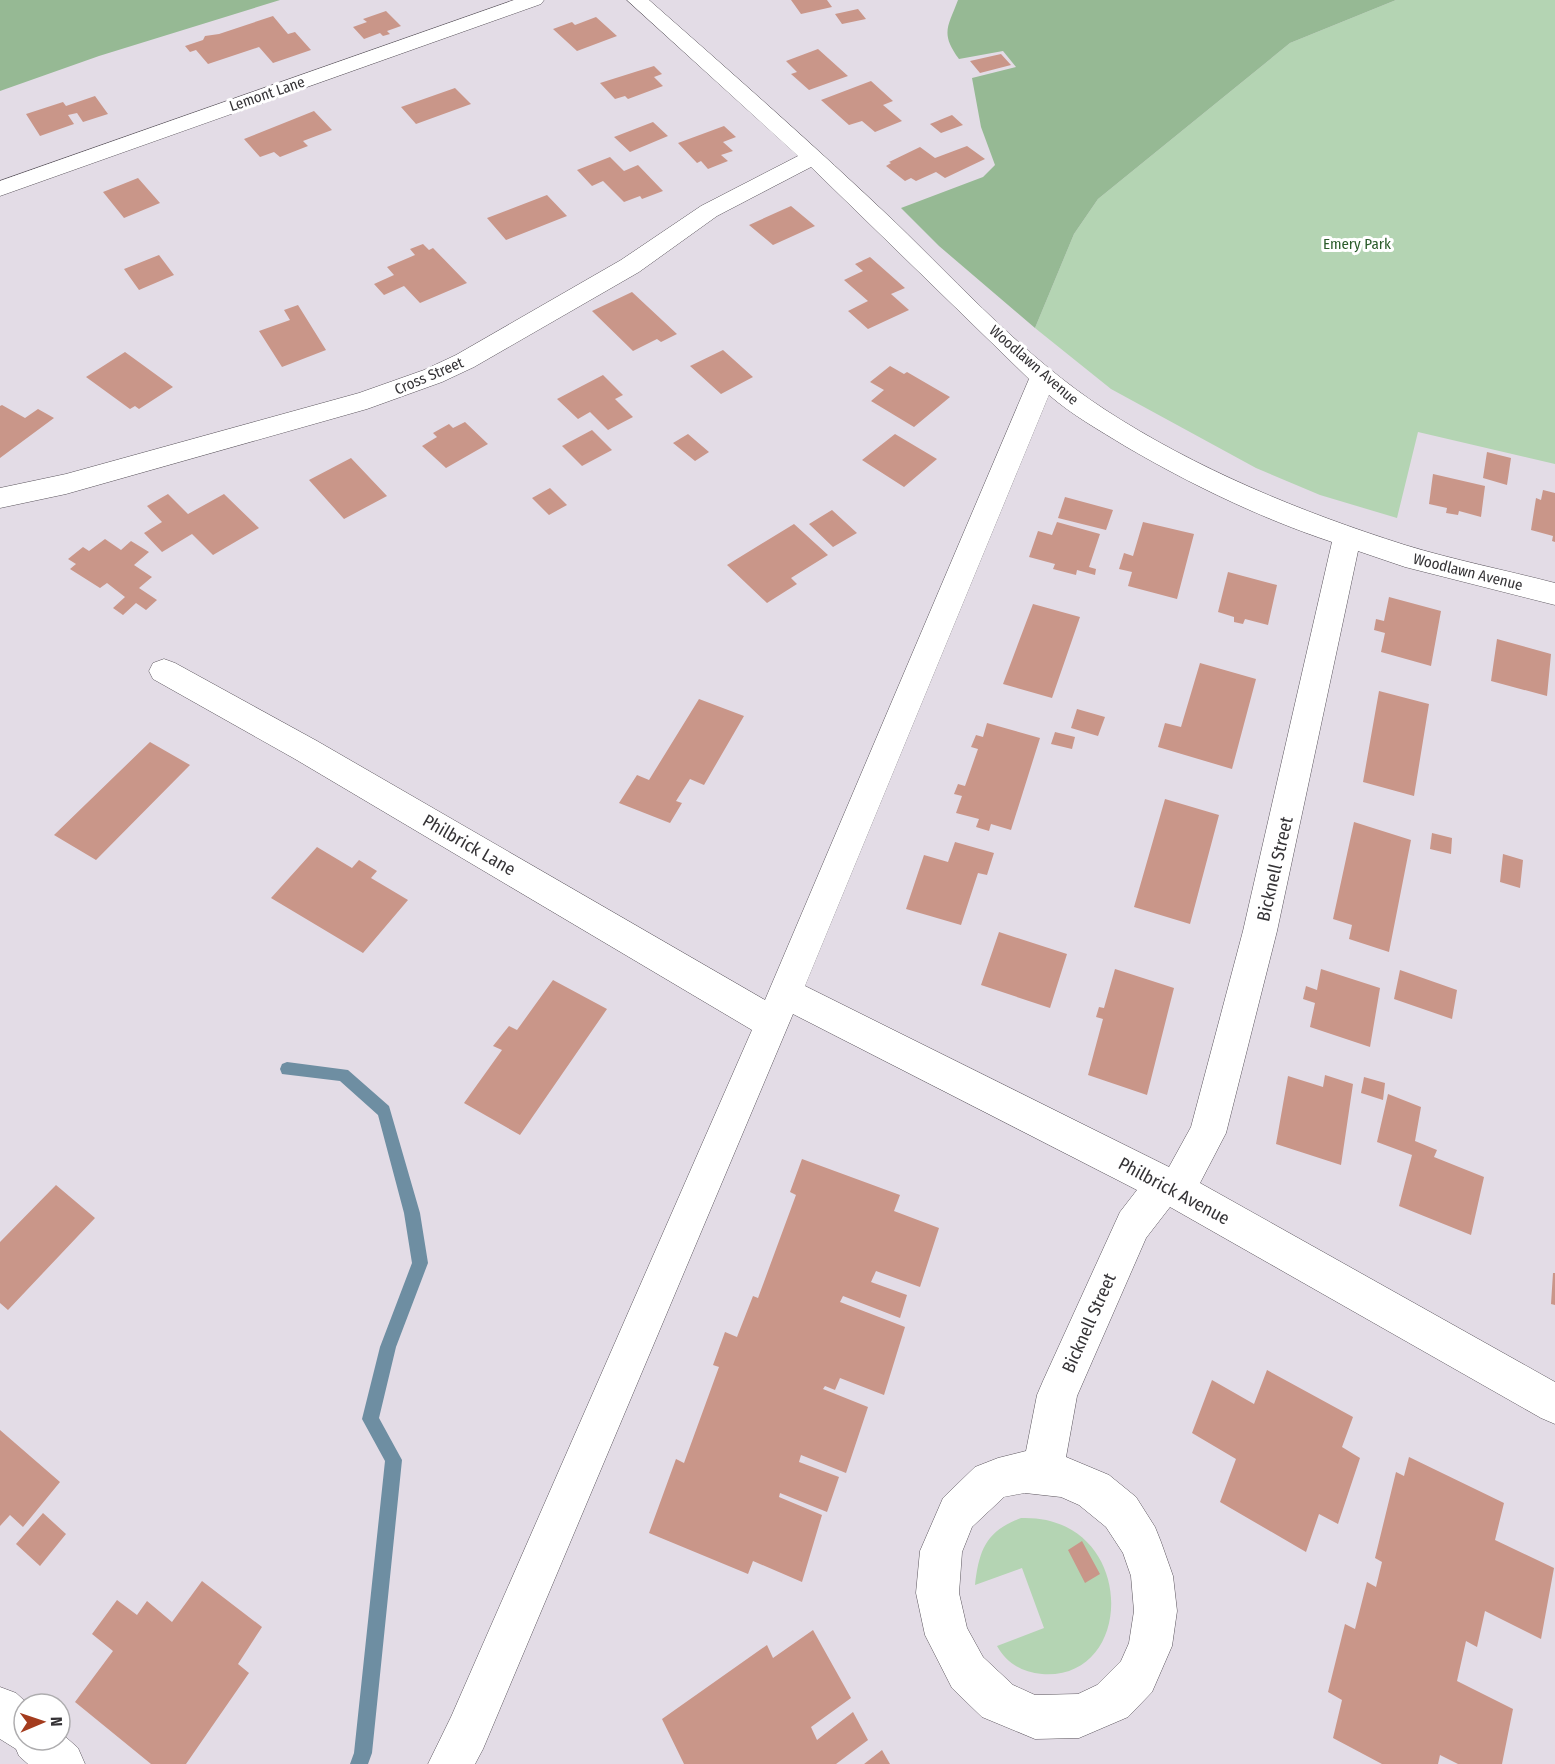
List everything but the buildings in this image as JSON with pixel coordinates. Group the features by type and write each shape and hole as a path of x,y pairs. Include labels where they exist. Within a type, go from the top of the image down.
{"street":[{"name":"Lemont Lane","path":"0,189 195,118 534,0"},
{"name":"Woodlawn Avenue","path":"637,0 813,157 1020,357 1097,417 1220,485 1347,538 1405,556 1555,594"},
{"name":"Cross Street","path":"2,497 66,484 367,400 434,375 465,361 630,266 709,211 813,157"},
{"path":"459,1749 778,1008 1043,377"},
{"name":"Bicknell Street","path":"1043,1472 1057,1395 1133,1225 1170,1188 1208,1133 1260,931 1347,538"},
{"name":"Philbrick Lane","path":"164,671 778,1008"},
{"name":"Philbrick Avenue","path":"778,1008 946,1072 1170,1188 1555,1404"},
{"path":"1025,1472 1043,1472 1095,1490 1118,1510 1137,1534 1148,1561 1155,1590 1156,1619 1150,1648 1142,1669 1124,1691 1104,1706 1080,1716 1046,1719 1006,1706 974,1680 958,1658 946,1634 940,1611 936,1576 938,1556 945,1534 960,1510 977,1492 991,1481 1025,1472"},
{"path":"0,1709 12,1720"},
{"path":"48,1752 62,1764"}],"green space":[{"path":"0,0 280,0 99,56 0,91"},
{"path":"958,0 1396,0 1290,43 1098,199 1074,234 1035,328 939,246 901,208 983,177 995,165 981,127 972,78 1016,67 1003,51 959,59 949,43 948,36 949,24"},
{"name":"Emery Park","path":"1396,0 1555,0 1555,464 1418,432 1397,518 1320,495 1256,468 1111,389 1035,328 1074,234 1098,199 1290,43"},
{"path":"1021,1518 1059,1524 1087,1542 1104,1567 1111,1597 1108,1627 1096,1652 1073,1669 1042,1674 1021,1669 1010,1662 997,1646 1044,1628 1022,1568 975,1585 979,1562 986,1543 1000,1529"}],"waterway":[{"path":"287,1069 343,1075 384,1111 412,1213 420,1263 388,1347 370,1419 394,1460 363,1753 359,1764"}]}
